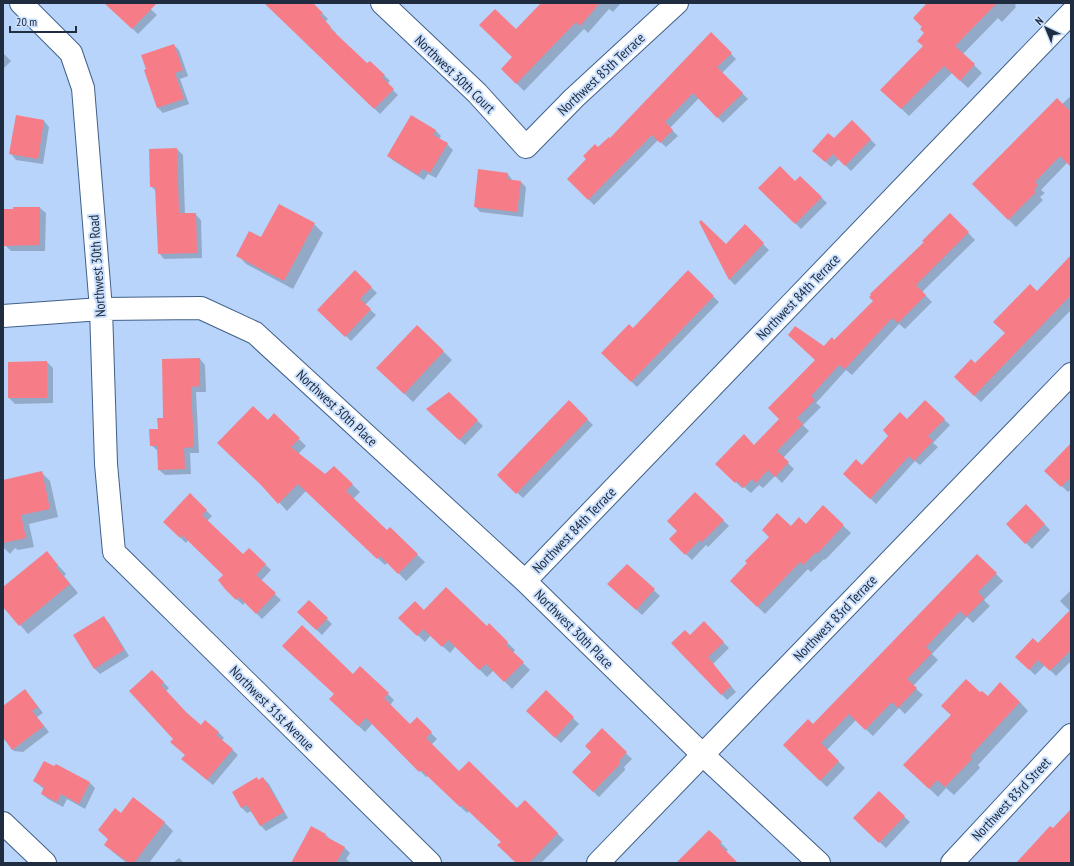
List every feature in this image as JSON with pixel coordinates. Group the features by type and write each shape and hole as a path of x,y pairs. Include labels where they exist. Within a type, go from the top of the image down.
{"street":[{"name":"Northwest 30th Road","path":"21,3 71,53 83,88 101,309 106,464 114,552"},
{"name":"Northwest 30th Court","path":"382,3 477,93 526,147"},
{"name":"Northwest 85th Terrace","path":"526,147 574,98 677,3"},
{"name":"Northwest 84th Terrace","path":"525,581 1071,13"},
{"name":"Northwest 30th Place","path":"3,316 101,309 201,308 256,333 525,581 703,755 819,863"},
{"name":"Northwest 83rd Terrace","path":"598,863 1071,374"},
{"name":"Northwest 31st Avenue","path":"114,552 430,863"},
{"name":"Northwest 83rd Street","path":"952,863 1071,735"},
{"path":"3,823 45,863"}],"building":[{"path":"104,3 157,3 132,29"},
{"path":"264,3 313,3 323,13 320,15 331,27 330,28 367,63 370,61 385,75 382,77 394,89 374,109"},
{"path":"541,3 600,3 580,26 576,22 516,84 501,69 512,57 479,25 495,9 516,29"},
{"path":"927,3 997,3 955,46 975,64 960,81 944,66 901,109 880,90 923,46 917,41 924,33 920,29 922,27 913,18"},
{"path":"711,32 732,53 717,67 743,93 717,118 693,93 665,122 673,130 660,143 652,135 588,200 567,179 586,159 583,156 595,144 598,147 609,137 610,138"},
{"path":"174,44 183,70 175,73 184,99 157,108 144,70 146,69 141,55"},
{"path":"1057,98 1071,112 1071,167 1060,156 1035,182 1038,185 1034,190 1036,192 1008,220 972,184"},
{"path":"16,115 44,120 38,159 9,154"},
{"path":"411,115 436,130 433,135 448,143 430,173 422,169 418,175 387,156"},
{"path":"852,120 871,139 845,166 833,154 825,162 812,151 828,133 834,138"},
{"path":"177,148 179,213 196,213 197,253 158,254 155,187 150,187 149,149"},
{"path":"780,166 795,181 800,176 822,197 795,224 758,188"},
{"path":"478,169 508,173 507,179 521,181 517,212 474,207"},
{"path":"279,204 315,223 284,281 236,256 249,231 261,237"},
{"path":"13,207 40,207 40,245 4,246 3,209 13,209"},
{"path":"950,213 969,232 916,285 926,295 898,323 892,318 845,369 839,365 811,396 815,400 797,418 803,424 777,451 789,462 775,477 768,470 756,483 752,479 743,488 737,481 735,483 715,464 744,434 754,445 779,419 768,408 815,360 788,335 795,326 824,346 832,337 834,340 873,301 869,297 871,295 870,294 924,242 922,241"},
{"path":"701,220 726,244 745,224 764,243 729,280 699,222"},
{"path":"1071,255 1071,295 974,396 954,377 971,359 975,363 1005,333 993,322 1030,284 1037,291"},
{"path":"355,270 372,287 360,299 371,309 345,337 317,310"},
{"path":"688,270 714,296 631,382 601,353 629,324 633,328"},
{"path":"417,325 444,351 404,394 376,368"},
{"path":"200,358 200,386 191,387 194,447 184,448 185,469 158,470 157,446 150,446 149,429 158,429 157,418 163,418 162,359"},
{"path":"47,361 47,398 8,398 8,362"},
{"path":"449,392 478,420 459,440 426,409"},
{"path":"569,400 588,419 516,494 497,475"},
{"path":"925,400 945,419 928,436 933,441 914,461 909,456 870,499 843,474 856,459 862,465 888,436 883,430 900,412 907,419"},
{"path":"253,406 268,420 274,413 300,438 291,447 325,474 334,466 353,484 346,491 387,530 390,527 418,554 398,574 380,556 377,559 298,484 278,504 261,485 217,443"},
{"path":"1071,443 1071,477 1061,487 1044,471"},
{"path":"42,471 50,509 21,515 26,538 3,543 3,480"},
{"path":"695,492 724,520 702,542 700,540 685,555 669,539 677,531 667,521"},
{"path":"190,493 207,510 202,515 243,554 249,548 266,564 256,575 276,593 256,614 239,597 236,600 225,589 218,580 223,575 182,535 180,538 163,522"},
{"path":"1026,504 1045,524 1025,544 1006,524"},
{"path":"823,505 844,525 817,554 816,552 803,565 800,562 757,607 730,581 747,563 745,561 769,537 762,530 777,513 791,526 799,517 806,524"},
{"path":"47,551 58,565 56,567 70,584 19,626 3,607 3,587"},
{"path":"977,554 997,573 978,592 984,599 966,617 960,611 926,647 932,653 907,679 917,688 898,708 892,702 865,730 849,714 821,743 839,761 820,781 783,745 808,719 813,724"},
{"path":"627,564 655,589 636,610 607,584"},
{"path":"446,587 487,626 489,623 508,642 506,645 524,662 504,682 486,664 479,670 448,640 442,647 423,629 417,636 398,618 415,601 424,610"},
{"path":"309,600 328,618 316,630 297,612"},
{"path":"1071,609 1071,650 1050,671 1038,660 1029,670 1015,657 1033,638 1038,643"},
{"path":"104,616 124,650 94,669 73,635"},
{"path":"704,621 724,642 708,657 731,686 721,695 671,643 685,630 690,635"},
{"path":"302,625 353,674 360,666 389,693 384,698 410,724 417,717 432,732 426,738 459,771 469,761 517,808 525,800 558,833 529,863 516,863 497,845 501,842 462,805 460,807 421,770 419,772 366,718 358,726 329,699 334,694 282,646"},
{"path":"152,670 164,682 161,685 186,712 201,725 205,720 219,732 216,735 233,749 207,780 181,759 185,755 170,742 173,739 129,691"},
{"path":"966,679 980,692 982,691 988,696 1000,682 1020,702 970,756 972,759 945,787 937,780 929,789 903,765 951,715 941,706"},
{"path":"25,689 38,707 32,711 44,726 12,750 3,737 3,706"},
{"path":"546,690 574,717 555,738 526,711"},
{"path":"602,728 627,752 619,761 619,765 593,792 572,772 591,752 585,746"},
{"path":"44,761 54,766 56,764 90,782 79,804 61,794 57,802 41,794 44,787 33,781"},
{"path":"257,777 258,780 263,777 284,812 260,826 247,805 241,808 232,792"},
{"path":"879,791 905,816 879,843 853,818"},
{"path":"133,797 165,822 134,863 129,863 104,845 108,839 98,830 115,808 121,813"},
{"path":"1071,809 1071,863 1016,863 1050,826 1053,828"},
{"path":"311,826 345,847 336,863 291,863"},
{"path":"709,830 722,842 719,844 738,863 676,863"}]}
